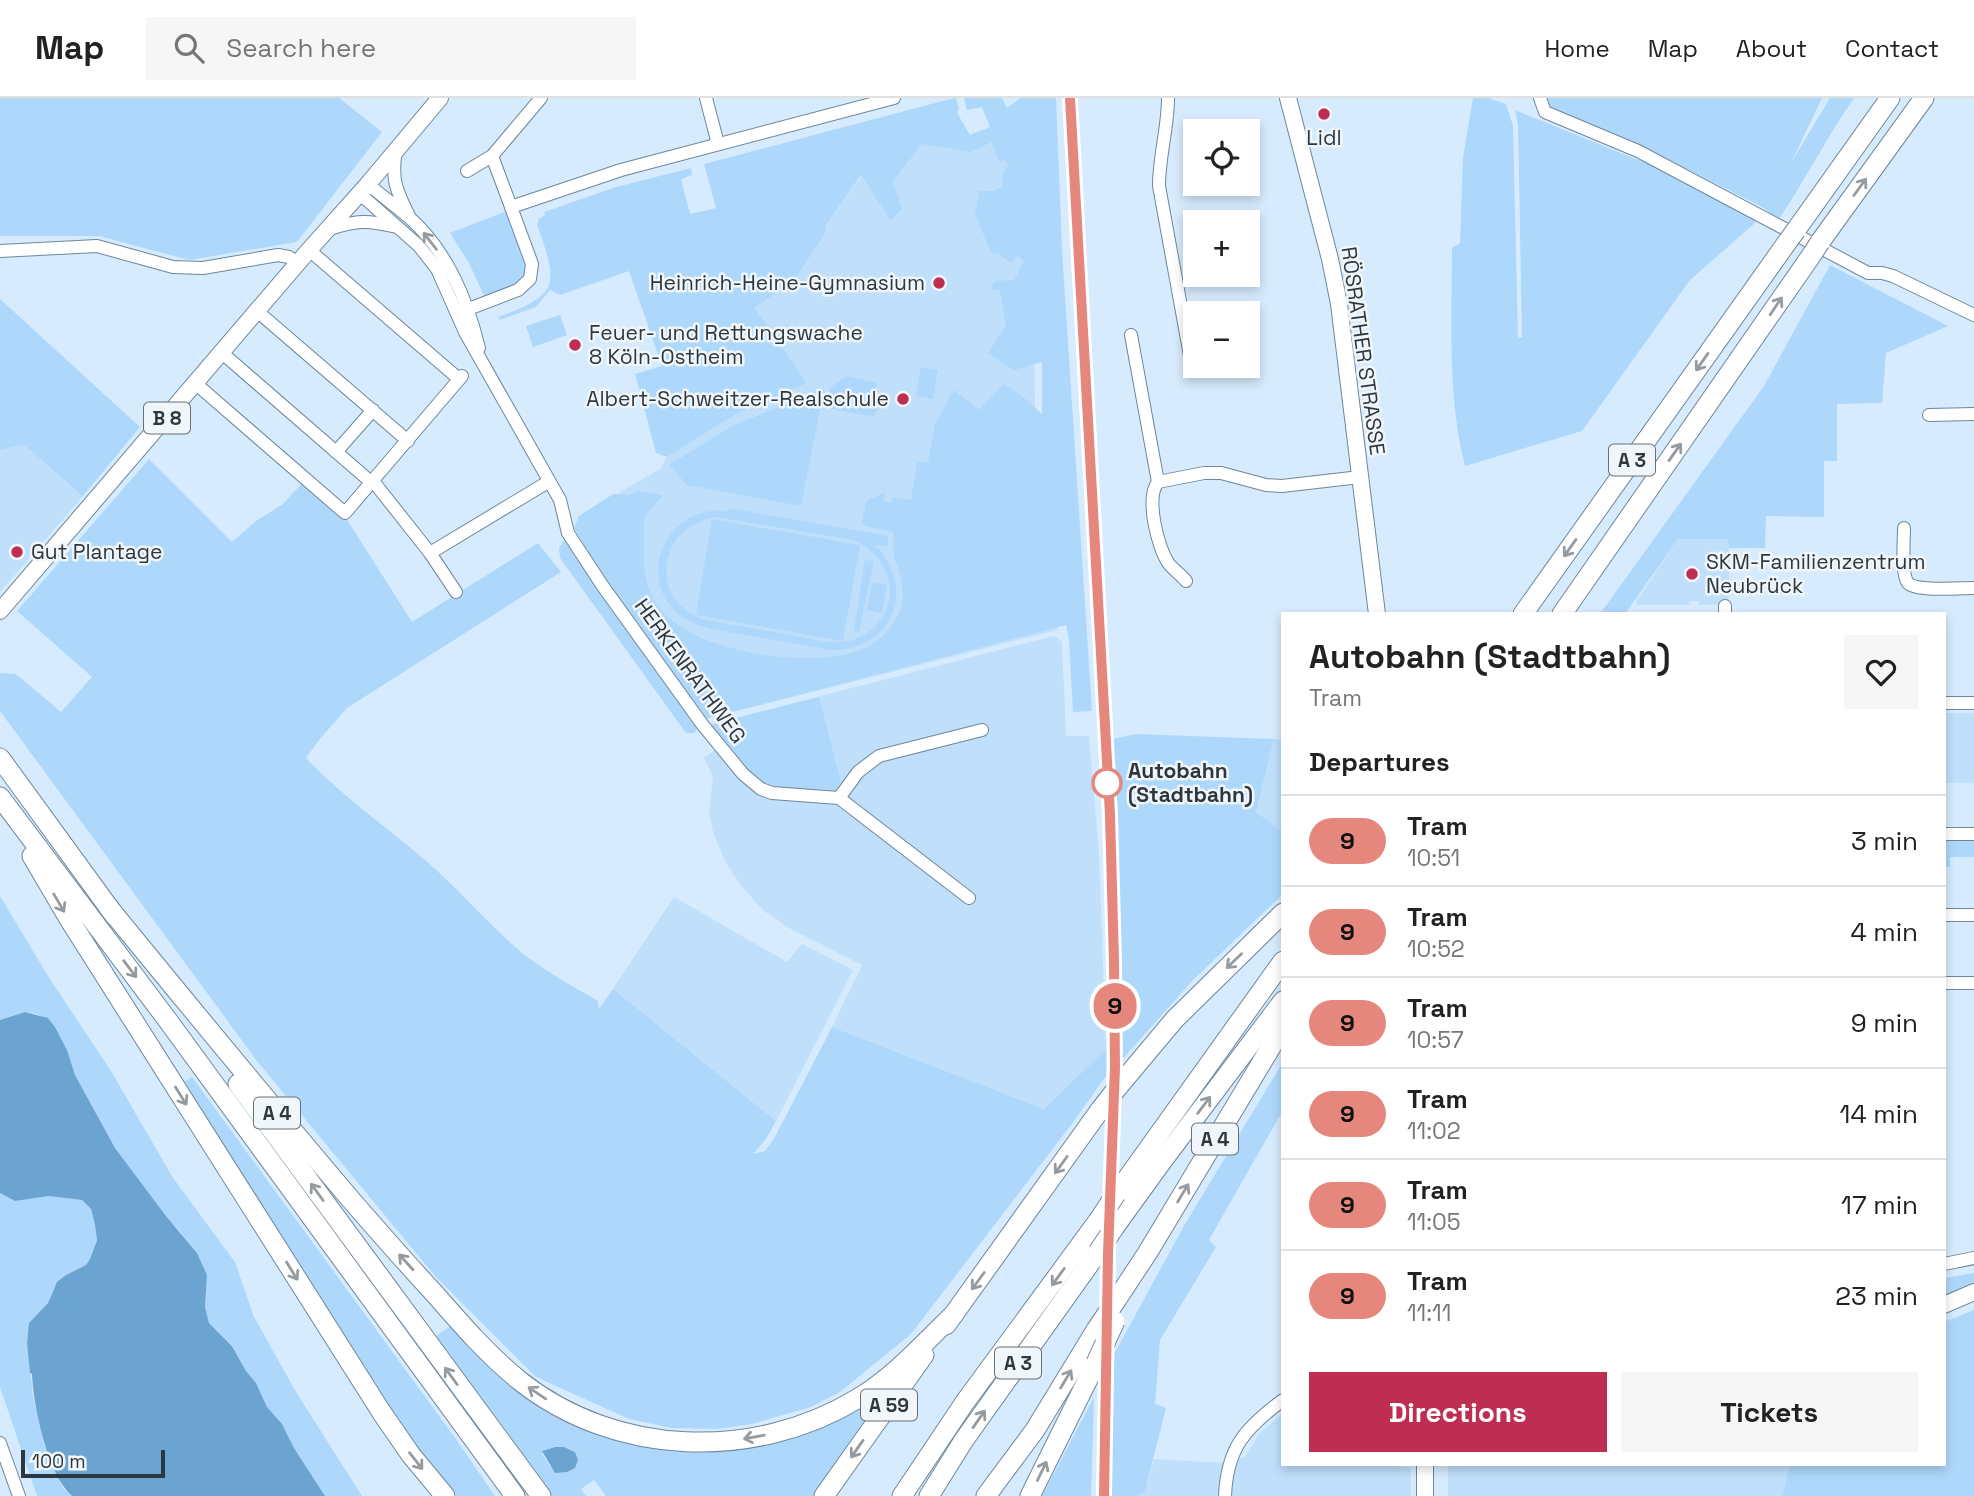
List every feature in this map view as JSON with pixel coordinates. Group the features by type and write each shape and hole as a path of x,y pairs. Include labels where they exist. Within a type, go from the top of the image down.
{"highway":[{"name":"A 3","path":"1524,612 1890,98"},
{"name":"A 3","path":"1563,612 1816,247 1924,98"},
{"name":"A 4","path":"0,758 109,908 239,1068 451,1313 499,1364 522,1383 573,1413 600,1425 658,1439 717,1442 775,1433 819,1418 857,1399 904,1363 954,1314 1100,1110 1175,1019 1281,916"},
{"path":"0,800 69,919 382,1413 445,1496"},
{"path":"0,800 169,1021 515,1496"},
{"path":"109,908 541,1496"},
{"name":"A 3","path":"929,1496 964,1440 1098,1252 1116,1194 1281,964"},
{"name":"A 3","path":"902,1496 965,1402 1107,1223 1163,1160 1281,1004"},
{"name":"A 4","path":"986,1496 1035,1430 1148,1252 1281,1030"},
{"path":"1030,1496 1148,1252"},
{"name":"A 59","path":"824,1496 954,1314"}],"main road":[{"name":"RÖSRATHER STRASSE","path":"1288,98 1339,304 1377,612"},
{"name":"B 8","path":"0,611 297,263 364,189 432,101"},
{"path":"1946,1304 1974,1292"},
{"path":"1425,1466 1425,1496"}],"street":[{"path":"467,171 492,156 541,98"},
{"path":"706,98 719,144"},
{"path":"511,207 621,170 894,98"},
{"path":"1168,98 1159,186 1183,317"},
{"path":"1540,98 1545,112 1638,151 1868,273 1882,272 1893,276 1974,315"},
{"path":"396,150 393,170 395,187 411,219 447,264 463,311"},
{"path":"463,311 518,290 530,279 532,264 492,156"},
{"path":"364,189 411,219"},
{"path":"364,189 419,246 463,311"},
{"path":"329,229 369,220 398,227"},
{"path":"0,251 97,246 173,267 203,268 278,255 289,257 297,263"},
{"path":"195,383 345,513 408,441 460,377 309,250"},
{"path":"257,311 408,441"},
{"name":"HERKENRATHWEG","path":"463,311 465,332 560,500 568,533 702,724 743,774 761,789 772,793 839,798"},
{"path":"1130,335 1158,482 1152,493 1160,545 1170,565 1186,580"},
{"path":"221,352 372,482 430,553 456,592"},
{"path":"336,452 373,410"},
{"path":"1930,415 1974,414"},
{"path":"1158,482 1204,473 1221,473 1266,485 1282,486 1360,477"},
{"path":"430,553 548,482"},
{"path":"1904,528 1904,575 1908,583 1916,588 1974,588"},
{"path":"1946,703 1974,703"},
{"path":"969,898 839,798 858,772 879,756 982,730"},
{"path":"1946,834 1974,834"},
{"path":"1946,915 1974,915"},
{"path":"1946,983 1974,983"},
{"path":"1946,1264 1974,1258"},
{"path":"1225,1496 1231,1456 1246,1432 1281,1402"},
{"path":"0,1443 19,1496"}],"shaded area":[{"path":"0,98 339,98 382,132 297,242 189,260 99,236 0,236"},
{"path":"956,98 959,108 957,113 970,135 990,127 982,107 967,110 964,98 1002,98 1007,108 1021,98 1056,98 1062,250 1092,711 1073,712 1066,625 705,719 604,578 574,528 579,516 613,494 630,495 639,491 663,495 644,517 644,565 648,587 660,609 677,624 699,637 754,653 813,658 860,650 878,640 898,615 903,600 903,586 893,552 894,532 862,523 866,501 885,492 884,501 891,503 892,497 911,500 917,461 928,463 935,424 954,390 979,410 1004,384 1042,414 1042,362 1014,370 988,353 1006,326 1000,290 992,290 991,286 995,281 1014,280 1024,262 1018,256 1011,263 997,253 991,253 975,214 979,191 992,191 1002,187 1003,172 1009,166 1005,160 999,162 992,142 970,152 922,144 893,182 902,208 891,221 861,175 826,225 825,234 795,279 755,308 807,383 736,414 667,457 656,453 635,374 662,366 629,271 560,295 550,290 536,307 500,320 498,317 534,302 544,294 549,284 549,261 537,225 539,219 545,215 544,212 616,187 691,168 692,175 681,179 690,214 716,208 704,164"},
{"path":"1473,98 1488,98 1506,104 1513,126 1518,338 1522,337 1518,124 1515,110 1648,164 1755,219 1755,223 1690,280 1582,431 1465,466 1453,386 1452,248 1460,243 1463,157"},
{"path":"1545,98 1822,98 1791,163 1830,98 1854,98 1777,222 1764,208 1634,142 1549,109"},
{"name":"Albert-Schweitzer-Realschule","path":"1007,108 1034,268 1035,426 1042,546 1058,630 713,717 577,523 578,517 660,469 667,457 736,414 807,383 755,308 795,279 825,234 826,225 862,175 902,208 893,182 922,144 970,135 989,128"},
{"path":"507,211 527,265 524,276 514,285 484,296 469,263 450,233"},
{"path":"1830,265 1948,326 1886,353 1882,403 1837,404 1837,461 1824,461 1824,517 1766,516 1765,548 1729,548 1728,539 1678,539 1626,612 1601,612 1764,386"},
{"path":"0,299 140,427 83,496 24,445 0,450"},
{"path":"560,315 567,335 533,347 526,326"},
{"path":"921,367 938,370 933,399 916,396"},
{"path":"846,376 877,383 875,395 882,397 874,417 827,408 830,388"},
{"path":"824,389 801,506 687,485 669,465 734,425"},
{"path":"24,445 83,496 0,592 0,450"},
{"path":"149,459 232,542 256,521 283,504 305,480 346,518 412,622 538,543 561,572 347,708 306,758 349,798 437,870 521,952 598,1001 599,1009 613,989 776,1121 753,1154 765,1151 775,1137 832,1027 1044,1109 1106,1049 1106,1076 911,1334 840,1392 811,1407 752,1424 718,1429 671,1428 629,1419 536,1377 436,1277 257,1061 0,711 0,673 16,674 61,712 92,677 17,611"},
{"path":"729,508 888,536 887,546 875,545 888,562 895,580 896,598 892,614 883,629 869,640 851,648 830,650 714,630 684,618 668,602 660,585 658,566 663,548 673,532 688,519 706,512 728,511","holes":["716,517 853,540 866,547 881,563 887,576 890,595 888,606 877,624 860,637 850,640 823,641 705,620 686,610 674,597 667,581 671,549 681,534 696,523"]},
{"path":"712,519 860,545 843,641 696,615"},
{"path":"565,539 697,726 695,733 686,733 560,558 559,548"},
{"name":"SKM-Familienzentrum Neubrück","path":"1678,539 1729,539 1729,604 1698,605 1698,601 1690,601 1689,605 1637,605 1636,602"},
{"path":"865,560 874,561 859,632 854,630"},
{"path":"872,582 887,585 882,613 867,610"},
{"path":"1054,636 1062,642 1066,736 1089,736 1099,854 1106,1049 1044,1109 832,1027 862,965 789,928 764,911 741,886 725,861 713,832 709,812 713,777 704,758 715,750 712,724"},
{"path":"819,697 841,782 835,790 769,787 744,769 712,730 713,724"},
{"path":"1946,713 1974,713 1974,783 1946,783"},
{"path":"1136,734 1274,739 1256,812 1281,831 1281,896 1193,980 1119,1063 1119,953 1113,739"},
{"path":"1274,739 1281,740 1281,831 1256,812"},
{"path":"1946,838 1974,838 1974,857 1950,857 1950,867 1946,867"},
{"path":"0,896 48,976 111,1071 173,1178 235,1262 254,1317 296,1392 362,1496 325,1496 282,1424 267,1407 256,1383 232,1345 209,1323 205,1307 207,1275 197,1253 115,1148 75,1075 67,1050 55,1027 33,1013 25,1012 0,1020"},
{"path":"674,897 787,962 802,944 853,970 776,1121 613,989"},
{"path":"25,1012 48,1018 55,1027 67,1050 75,1075 115,1148 197,1253 207,1275 205,1307 209,1323 232,1346 256,1383 267,1407 282,1424 325,1496 72,1496 63,1486 49,1456 35,1403 27,1343 29,1323 48,1303 57,1282 86,1265 97,1240 91,1209 82,1200 49,1196 15,1201 0,1193 0,1020"},
{"path":"1281,1065 1281,1114 1209,1240 1216,1247 1160,1340 1155,1404 1166,1408 1145,1491 1138,1496 1109,1496 1113,1356 1185,1224"},
{"path":"192,1077 495,1496 457,1496 409,1438 184,1082"},
{"path":"0,1193 15,1201 49,1196 82,1200 91,1209 95,1225 97,1239 90,1259 86,1265 70,1273 53,1290 48,1303 29,1323 27,1343 33,1396 44,1444 63,1488 72,1496 37,1496 0,1387"},
{"path":"1974,1273 1974,1287 1946,1300 1946,1278"},
{"path":"1974,1310 1974,1496 1782,1496 1790,1466 1946,1466 1946,1321"},
{"path":"452,1325 627,1442 675,1450 714,1449 892,1386 813,1496 606,1496 594,1480 581,1489 586,1496 552,1496 435,1337","holes":["555,1447 573,1451 578,1460 555,1473 542,1454 544,1450"]},
{"path":"1094,1397 1091,1496 1042,1496"},
{"path":"1281,1415 1281,1466 1411,1468 1411,1496 1138,1496 1145,1491 1154,1459 1223,1463 1245,1457 1259,1434"},
{"path":"564,1447 575,1452 578,1460 575,1468 555,1473 542,1451"},
{"path":"1448,1466 1790,1466 1782,1496 1448,1496"}],"tram line":[{"path":"1070,98 1110,815 1114,962 1115,1067 1108,1254 1104,1496"},
{"name":"9","path":"1070,98 1110,815 1114,962 1115,1067 1110,1167 1104,1496"}],"place":[{"name":"Lidl","path":"1324,114"},
{"name":"Heinrich-Heine-Gymnasium","path":"939,283"},
{"name":"Feuer- und Rettungswache 8 Köln-Ostheim","path":"575,345"},
{"name":"Albert-Schweitzer-Realschule","path":"903,399"},
{"name":"Gut Plantage","path":"17,552"},
{"name":"SKM-Familienzentrum Neubrück","path":"1692,574"},
{"name":"Autobahn (Stadtbahn)","path":"1107,783"}]}
